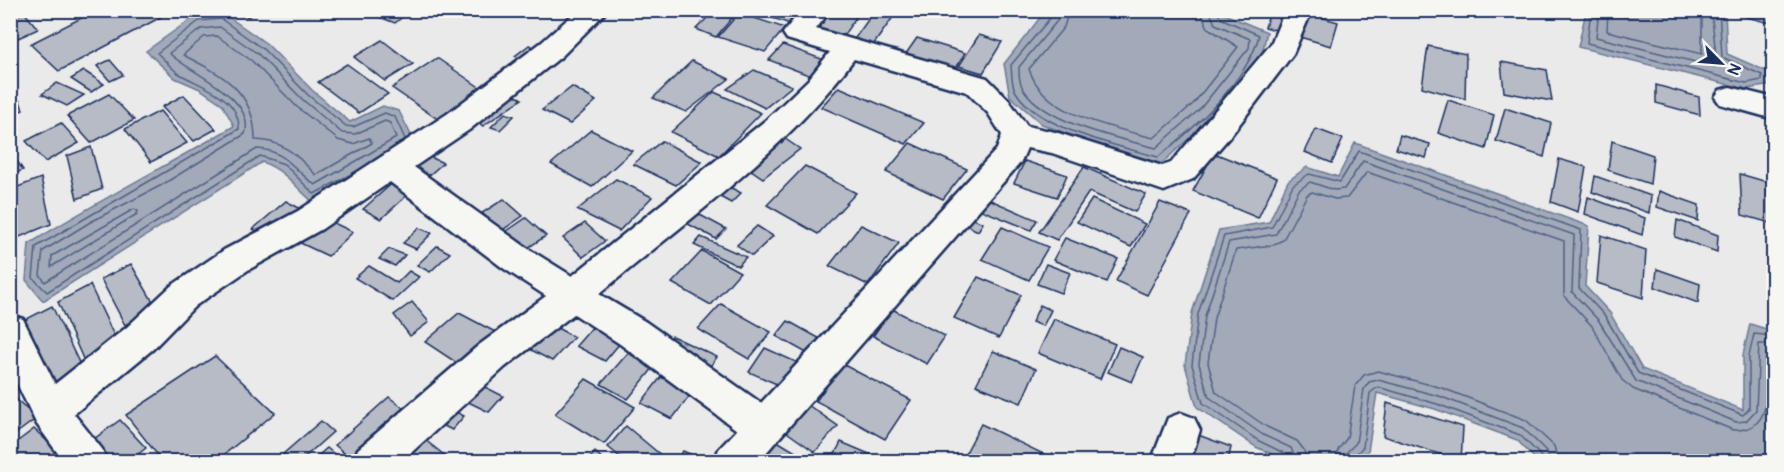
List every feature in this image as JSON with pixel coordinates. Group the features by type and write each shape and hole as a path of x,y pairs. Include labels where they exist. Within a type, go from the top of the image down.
{"street":[{"path":"50,411 140,338 183,296 236,260 310,220 493,97 595,10"},
{"path":"796,10 812,16 797,33 977,85 998,106 1017,135 1055,143 1164,179 1182,171 1221,126 1283,47 1299,10"},
{"path":"378,460 492,356 572,296 777,128 818,87 848,48"},
{"path":"1730,97 1773,110"},
{"path":"733,462 1010,154 1017,135"},
{"path":"392,167 515,258 633,333 764,427"},
{"path":"10,330 19,370 88,462"}],"water":[{"path":"1050,11 1217,11 1267,32 1262,54 1210,119 1161,164 1094,144 1042,124 1010,96 1004,64 1039,19"},
{"path":"1586,11 1725,11 1727,54 1773,74 1772,85 1746,89 1578,47"},
{"path":"223,13 267,44 312,90 350,122 383,106 399,111 413,144 313,202 284,174 262,162 43,301 26,280 29,244 234,126 222,104 200,89 175,78 146,51 197,15"},
{"path":"1355,143 1589,226 1585,286 1610,313 1642,369 1743,410 1743,355 1750,324 1773,331 1773,461 1537,461 1517,440 1435,409 1377,393 1368,451 1356,461 1288,461 1256,447 1197,407 1185,365 1192,313 1219,230 1269,222 1288,181 1307,167 1338,177"}],"building":[{"path":"97,10 153,10 161,17 59,71 30,44"},
{"path":"232,10 258,10 248,17"},
{"path":"387,10 410,11 395,23 379,17"},
{"path":"749,10 782,10 798,16 790,24"},
{"path":"824,10 839,10 857,16 843,36 812,27"},
{"path":"875,10 898,10 869,51 850,45"},
{"path":"1271,10 1295,10 1338,22 1331,46 1265,27"},
{"path":"1746,10 1774,10 1774,24 1746,17"},
{"path":"24,12 38,29 18,38 10,29 10,18"},
{"path":"713,12 732,18 716,37 696,29"},
{"path":"739,13 785,28 765,52 718,37"},
{"path":"979,35 1002,42 983,73 959,66"},
{"path":"917,38 965,53 955,70 905,55"},
{"path":"382,40 413,64 385,81 354,57"},
{"path":"529,45 543,51 528,63 515,56"},
{"path":"783,45 827,61 814,77 769,60"},
{"path":"1428,46 1466,54 1465,99 1422,87"},
{"path":"437,58 488,93 445,124 392,88"},
{"path":"110,60 123,75 110,81 97,66"},
{"path":"692,61 729,79 686,112 653,98"},
{"path":"1501,62 1547,70 1552,101 1504,92"},
{"path":"347,64 388,94 359,113 318,82"},
{"path":"754,70 792,86 765,108 727,89"},
{"path":"84,71 104,84 91,92 71,79"},
{"path":"57,83 84,95 67,106 42,94"},
{"path":"1656,85 1699,97 1700,115 1656,103"},
{"path":"572,87 596,101 570,124 542,110"},
{"path":"839,87 924,123 906,144 821,107"},
{"path":"714,92 761,113 719,156 671,132"},
{"path":"109,94 134,120 91,143 67,116"},
{"path":"513,94 522,99 483,126 475,120"},
{"path":"184,95 216,129 194,141 162,107"},
{"path":"1448,100 1494,115 1486,149 1438,133"},
{"path":"20,101 23,110 10,115 10,105"},
{"path":"1505,108 1551,123 1544,157 1496,141"},
{"path":"160,111 187,143 151,162 125,129"},
{"path":"505,113 514,116 500,130 491,127"},
{"path":"61,123 79,143 45,162 26,141"},
{"path":"1316,129 1343,139 1332,163 1305,152"},
{"path":"591,130 632,151 592,187 551,164"},
{"path":"775,132 800,149 763,178 738,161"},
{"path":"1400,135 1430,144 1426,158 1396,149"},
{"path":"662,141 702,162 676,185 633,164"},
{"path":"1612,141 1653,155 1650,184 1608,170"},
{"path":"910,143 967,169 943,199 886,172"},
{"path":"91,147 102,189 77,199 67,156"},
{"path":"10,151 23,170 10,176"},
{"path":"420,152 443,163 426,178 403,167"},
{"path":"1214,153 1277,178 1258,218 1193,191"},
{"path":"1559,159 1586,167 1578,212 1551,202"},
{"path":"1025,161 1067,175 1057,197 1014,183"},
{"path":"805,166 856,193 818,234 767,205"},
{"path":"1084,167 1146,194 1135,212 1089,192 1057,240 1039,232"},
{"path":"1740,174 1774,184 1774,224 1742,215"},
{"path":"1595,176 1651,196 1649,213 1592,192"},
{"path":"41,178 51,224 10,241 10,190"},
{"path":"616,179 652,197 619,231 577,210"},
{"path":"396,180 414,189 381,219 363,209"},
{"path":"718,181 741,193 731,203 709,191"},
{"path":"1659,191 1699,205 1698,221 1657,207"},
{"path":"981,196 1037,220 1031,230 974,207"},
{"path":"1588,197 1645,218 1642,235 1585,214"},
{"path":"504,199 523,216 501,231 482,213"},
{"path":"1092,199 1145,224 1131,247 1077,222"},
{"path":"286,201 299,208 267,236 253,229"},
{"path":"1160,202 1191,214 1147,295 1116,281"},
{"path":"687,208 726,229 716,239 677,218"},
{"path":"960,213 983,223 978,231 955,220"},
{"path":"319,216 353,232 328,256 294,240"},
{"path":"526,218 546,236 523,251 504,233"},
{"path":"1677,220 1718,235 1717,252 1675,237"},
{"path":"585,223 605,241 583,257 563,238"},
{"path":"861,225 899,243 868,285 829,266"},
{"path":"757,226 773,236 752,256 737,245"},
{"path":"1002,227 1048,247 1029,280 982,259"},
{"path":"419,228 432,233 416,249 403,243"},
{"path":"1601,235 1646,250 1643,298 1597,283"},
{"path":"701,237 746,257 738,266 694,245"},
{"path":"1065,238 1118,259 1107,282 1053,260"},
{"path":"437,246 450,253 430,272 417,265"},
{"path":"389,249 405,255 395,266 379,259"},
{"path":"702,251 740,272 711,305 672,283"},
{"path":"131,264 156,307 125,325 101,279"},
{"path":"1046,264 1070,273 1061,293 1037,284"},
{"path":"369,266 397,283 409,271 419,277 393,301 355,278"},
{"path":"1657,269 1700,284 1698,303 1655,287"},
{"path":"978,277 1021,295 999,338 954,318"},
{"path":"90,285 118,344 84,361 58,302"},
{"path":"412,302 429,322 410,336 394,315"},
{"path":"721,304 771,332 749,359 698,329"},
{"path":"1040,305 1051,310 1043,326 1032,322"},
{"path":"52,306 83,371 49,390 19,323"},
{"path":"892,309 945,336 927,364 873,336"},
{"path":"459,313 499,334 463,367 425,342"},
{"path":"1054,319 1115,344 1100,379 1038,353"},
{"path":"788,321 824,341 812,356 776,336"},
{"path":"546,322 574,337 552,361 524,346"},
{"path":"596,323 625,337 605,361 576,346"},
{"path":"672,336 717,357 706,372 661,350"},
{"path":"1119,347 1143,357 1132,382 1108,372"},
{"path":"765,348 807,367 793,391 749,372"},
{"path":"993,351 1036,369 1021,403 976,385"},
{"path":"628,353 654,367 628,399 601,384"},
{"path":"215,356 275,413 215,462 163,462 126,415"},
{"path":"842,364 911,400 885,439 816,401"},
{"path":"661,377 692,393 672,419 641,403"},
{"path":"586,379 635,407 604,444 555,414"},
{"path":"473,381 503,396 489,412 458,397"},
{"path":"389,397 407,411 352,460 335,445"},
{"path":"15,398 37,418 10,438 10,402"},
{"path":"805,403 838,426 815,452 781,428"},
{"path":"1387,403 1463,427 1461,461 1383,436"},
{"path":"446,407 464,416 452,430 434,421"},
{"path":"120,420 146,448 128,462 95,462 83,447"},
{"path":"321,421 333,432 299,462 292,462 283,454"},
{"path":"981,424 1060,462 961,462"},
{"path":"626,426 668,461 626,462 608,447"},
{"path":"34,429 57,450 43,462 10,462 10,447"},
{"path":"1190,432 1231,447 1228,462 1183,462"},
{"path":"764,433 812,462 743,462"},
{"path":"420,436 453,462 406,462 398,456"},
{"path":"841,442 888,462 831,462"},
{"path":"327,448 339,458 336,462 311,462"},
{"path":"683,451 706,461 676,462"},
{"path":"595,452 606,462 587,462"}]}
